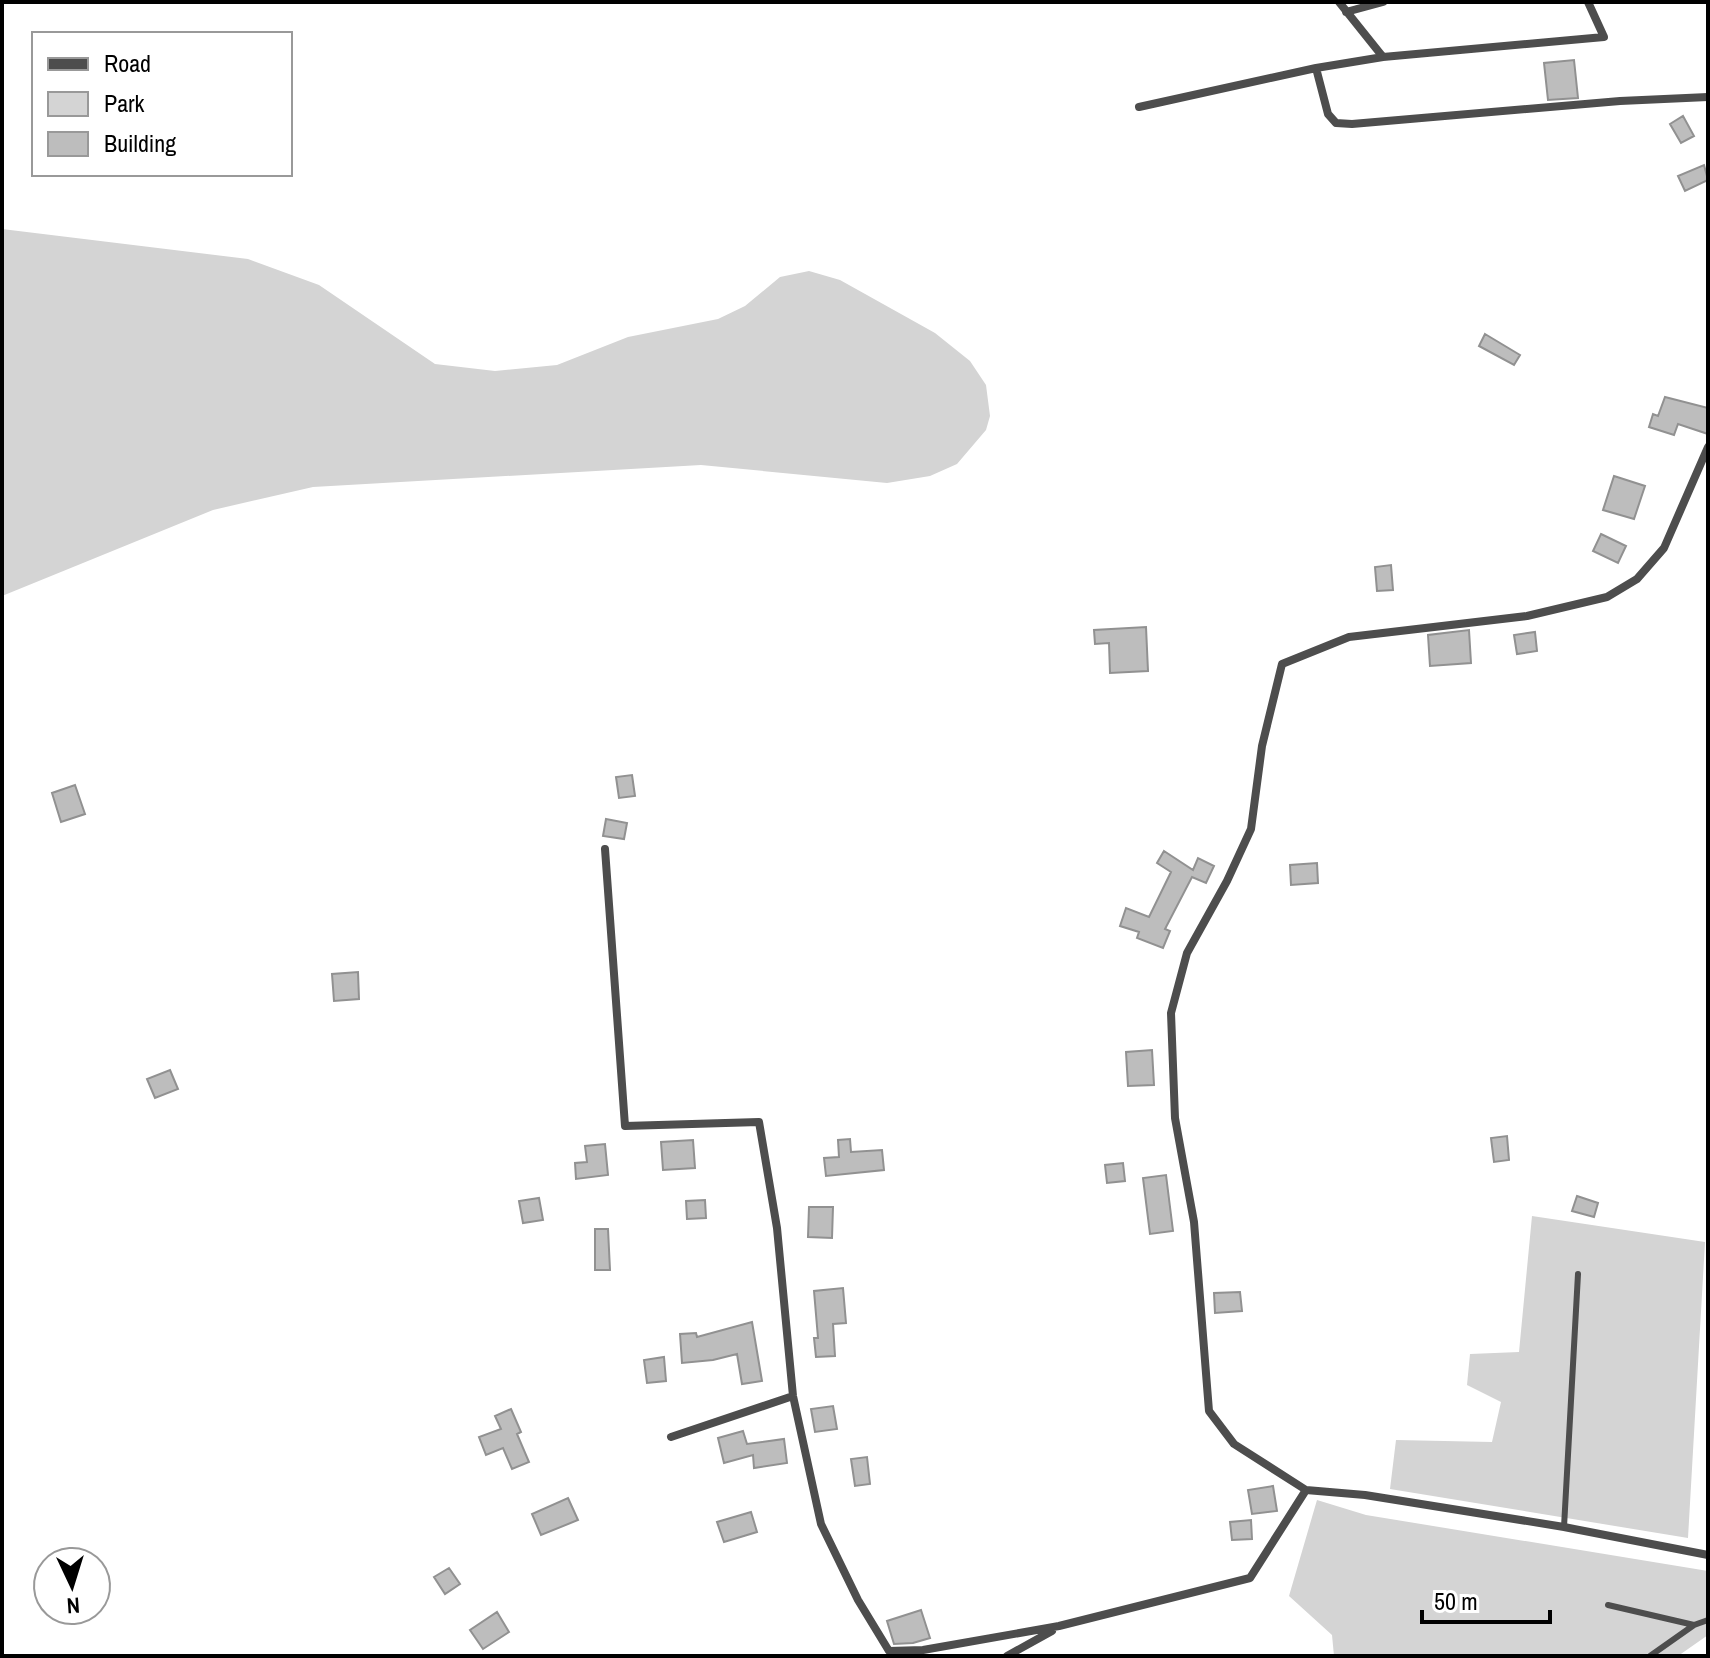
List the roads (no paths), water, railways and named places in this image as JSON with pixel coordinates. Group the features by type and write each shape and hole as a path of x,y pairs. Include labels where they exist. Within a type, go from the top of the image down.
{"street":[{"path":"1339,2 1383,57"},
{"path":"1346,12 1383,2"},
{"path":"1139,107 1316,68 1383,57 1604,37 1588,2"},
{"path":"1316,68 1328,114 1336,123 1708,97"},
{"path":"1708,447 1664,548 1637,579 1607,597 1527,616 1349,637 1282,664 1262,746 1251,829 1227,881 1187,953 1171,1013 1175,1118 1194,1222 1209,1411 1234,1444 1306,1490 1365,1495 1564,1527 1708,1555"},
{"path":"605,849 625,1126 759,1122 777,1228 793,1396 821,1524 858,1600 889,1651 923,1650 1059,1626 1250,1578 1306,1490"},
{"path":"671,1437 793,1396"},
{"path":"1007,1656 1059,1626"}],"lane":[{"path":"1564,1527 1578,1274"},
{"path":"1608,1605 1694,1625"},
{"path":"1650,1656 1694,1625 1708,1620"}]}
